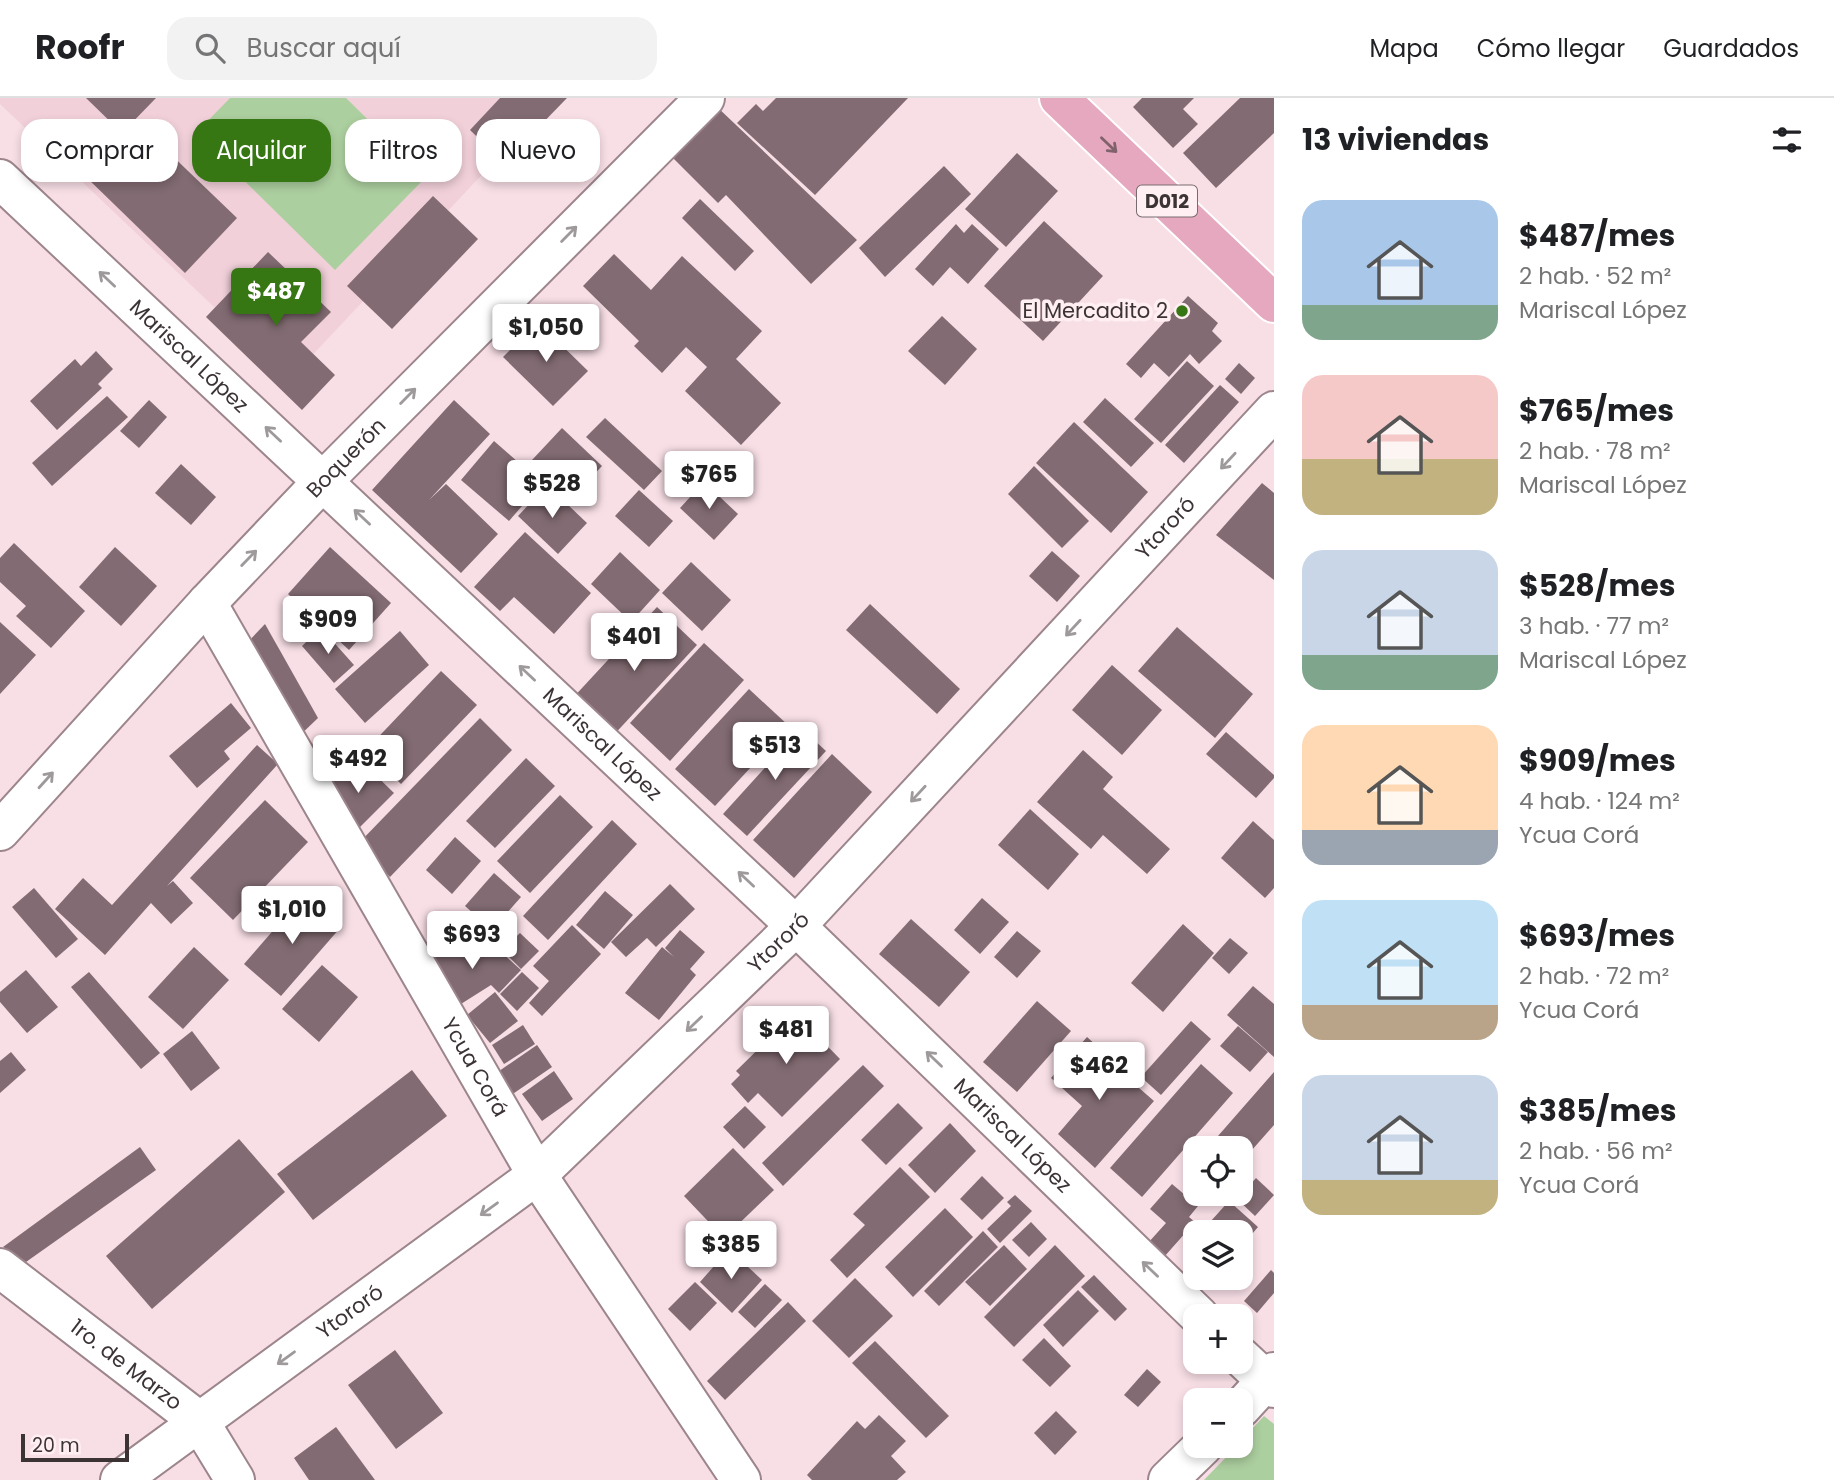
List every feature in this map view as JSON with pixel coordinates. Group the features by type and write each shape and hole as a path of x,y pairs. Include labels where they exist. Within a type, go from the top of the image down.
{"main road":[{"name":"D012","path":"1059,98 1274,303"}],"street":[{"name":"Boquerón","path":"0,831 207,603 323,481 705,98"},
{"name":"Mariscal López","path":"0,179 796,926 1187,1304"},
{"name":"Ytororó","path":"120,1480 537,1175 796,926 1274,411"},
{"name":"Ycua Corá","path":"207,603 537,1175 741,1480"},
{"name":"1ro. de Marzo","path":"0,1268 199,1421 235,1480"},
{"path":"1168,1480 1191,1458"}],"shaded area":[{"path":"0,98 554,98 534,119 476,119 476,181 290,379 82,182 178,182 178,119 21,119 21,124 0,104"}],"green space":[{"path":"230,98 346,98 367,119 345,119 345,182 421,182 335,270 246,182 331,182 331,119 210,119"},
{"path":"1264,1416 1274,1424 1274,1480 1204,1480 1225,1458 1253,1458 1253,1428"}],"building":[{"path":"86,98 156,98 136,119 108,119"},
{"path":"500,98 567,98 547,119 480,119"},
{"path":"776,98 908,98 815,195 737,123 756,104 763,111"},
{"path":"1142,98 1194,98 1183,109 1198,124 1173,148 1133,107"},
{"path":"1240,98 1274,98 1274,133 1216,188 1183,153"},
{"path":"715,105 857,240 811,284 726,195 718,203 668,153"},
{"path":"476,124 476,136 470,130"},
{"path":"1017,153 1058,191 1006,247 965,209"},
{"path":"178,161 192,175 192,182 200,182 237,218 185,273 91,182 178,182"},
{"path":"944,166 971,194 885,277 859,248"},
{"path":"433,196 478,239 392,329 347,286"},
{"path":"700,199 754,251 735,271 682,218"},
{"path":"1044,221 1103,276 1043,341 984,286"},
{"path":"956,224 964,233 972,224 999,249 968,284 950,267 933,286 915,269"},
{"path":"268,252 331,312 301,342 335,375 302,410 206,317"},
{"path":"614,254 651,290 682,256 762,331 736,359 781,403 741,445 685,391 707,367 686,347 662,373 634,346 639,341 583,286"},
{"path":"1188,296 1218,323 1212,331 1222,341 1199,364 1190,354 1169,377 1154,363 1141,378 1126,364"},
{"path":"942,316 977,349 945,385 908,351"},
{"path":"538,322 588,371 553,406 503,357"},
{"path":"96,351 113,369 98,384 102,388 57,430 30,401 75,359 81,366"},
{"path":"1187,361 1214,386 1161,443 1134,419"},
{"path":"1239,363 1255,378 1241,394 1225,379"},
{"path":"1220,385 1239,402 1184,463 1165,445"},
{"path":"107,396 128,417 52,486 32,463"},
{"path":"1105,398 1154,443 1131,467 1083,422"},
{"path":"149,400 167,417 139,448 120,431"},
{"path":"454,400 490,434 429,500 446,484 498,534 461,573 372,490"},
{"path":"605,418 662,471 644,490 586,437"},
{"path":"1074,422 1148,492 1111,533 1036,463"},
{"path":"562,428 602,466 572,498 532,460"},
{"path":"494,441 542,483 509,521 461,480"},
{"path":"181,464 216,497 191,525 155,493"},
{"path":"1034,466 1089,521 1062,548 1008,494"},
{"path":"704,482 738,514 714,540 680,508"},
{"path":"1262,483 1274,493 1274,580 1216,535"},
{"path":"547,485 587,523 558,554 518,516"},
{"path":"639,490 673,521 649,547 615,516"},
{"path":"525,532 591,593 554,634 514,597 500,611 474,587"},
{"path":"14,543 85,611 51,648 16,616 26,606 0,582 0,558"},
{"path":"115,547 157,586 121,626 79,587"},
{"path":"330,547 391,603 349,650 288,594"},
{"path":"1052,551 1080,576 1057,602 1029,576"},
{"path":"620,552 660,590 631,622 591,584"},
{"path":"691,562 731,600 702,631 662,593"},
{"path":"870,604 960,689 937,714 846,630"},
{"path":"657,607 697,645 610,739 570,701"},
{"path":"0,622 36,655 0,694"},
{"path":"265,624 318,718 294,741 244,646"},
{"path":"1177,627 1253,694 1215,738 1138,671"},
{"path":"321,628 354,665 334,683 302,646"},
{"path":"400,631 429,665 365,723 335,689"},
{"path":"704,643 744,680 670,761 630,723"},
{"path":"1112,665 1162,710 1122,755 1072,710"},
{"path":"441,671 477,705 401,784 366,750"},
{"path":"749,689 789,726 715,806 675,769"},
{"path":"231,703 251,728 224,751 230,759 197,788 169,756"},
{"path":"480,718 512,750 390,877 357,845"},
{"path":"801,728 826,751 747,836 723,814"},
{"path":"1226,732 1274,775 1256,798 1206,754"},
{"path":"257,745 278,764 167,886 173,881 193,903 171,924 151,903 105,955 55,909 83,878 112,905"},
{"path":"1083,750 1113,777 1103,789 1170,849 1147,874 1103,835 1091,849 1037,802"},
{"path":"832,754 872,792 794,878 753,840"},
{"path":"358,758 394,793 351,836 326,789"},
{"path":"526,758 555,786 495,848 466,821"},
{"path":"560,795 593,827 530,893 497,861"},
{"path":"265,800 308,842 233,920 190,878"},
{"path":"1030,809 1079,854 1048,890 998,845"},
{"path":"612,820 637,844 548,940 523,916"},
{"path":"1253,821 1274,840 1274,888 1265,898 1221,858"},
{"path":"455,837 481,861 452,894 426,870"},
{"path":"494,873 521,897 492,930 465,906"},
{"path":"670,884 695,909 656,947 647,938 626,957 611,942"},
{"path":"34,888 78,939 56,958 12,907"},
{"path":"605,891 633,915 604,949 576,925"},
{"path":"304,895 340,928 281,996 244,964"},
{"path":"982,898 1009,922 980,954 954,930"},
{"path":"911,919 970,972 939,1007 879,954"},
{"path":"1183,924 1214,953 1163,1012 1131,983"},
{"path":"572,925 601,954 542,1016 529,1003 549,981 533,966"},
{"path":"680,930 705,952 690,969 696,975 659,1020 625,993 662,947 674,957 665,948"},
{"path":"1017,931 1041,951 1017,978 994,957"},
{"path":"520,933 539,951 521,969 502,950"},
{"path":"1230,938 1248,953 1229,974 1212,958"},
{"path":"464,939 473,956 488,940 521,970 499,993 491,985 453,1009 429,960"},
{"path":"194,947 229,980 183,1029 148,997"},
{"path":"322,965 358,997 319,1042 282,1009"},
{"path":"26,970 58,1007 27,1033 0,1002 0,992"},
{"path":"89,972 160,1053 141,1069 71,987"},
{"path":"522,972 539,988 517,1011 500,994"},
{"path":"1253,986 1274,1004 1274,1057 1227,1015"},
{"path":"495,992 518,1021 490,1043 467,1015"},
{"path":"1037,1001 1071,1031 1017,1092 983,1062"},
{"path":"795,1013 840,1059 782,1117 758,1093 748,1103 731,1084 740,1075 736,1071"},
{"path":"1191,1021 1211,1039 1161,1095 1141,1077"},
{"path":"523,1025 535,1044 504,1064 492,1045"},
{"path":"1238,1026 1268,1052 1250,1072 1220,1046"},
{"path":"192,1031 220,1068 191,1091 163,1054"},
{"path":"1087,1037 1118,1065 1116,1068 1154,1101 1095,1168 1058,1134 1082,1106 1051,1078"},
{"path":"537,1045 552,1067 507,1098 492,1076"},
{"path":"11,1052 26,1070 0,1093 0,1061"},
{"path":"1201,1064 1233,1093 1195,1136 1183,1136 1183,1150 1142,1197 1110,1168"},
{"path":"863,1065 884,1086 783,1186 762,1163"},
{"path":"412,1070 447,1116 313,1220 277,1174"},
{"path":"554,1071 573,1099 542,1121 522,1094"},
{"path":"1274,1072 1274,1125 1253,1149 1253,1136 1218,1136"},
{"path":"898,1103 923,1128 886,1165 861,1140"},
{"path":"745,1106 766,1127 744,1149 723,1127"},
{"path":"950,1123 976,1151 935,1193 908,1165"},
{"path":"239,1139 285,1192 152,1309 106,1256"},
{"path":"140,1147 156,1170 26,1262 3,1247"},
{"path":"733,1148 774,1190 724,1238 684,1196"},
{"path":"900,1167 930,1197 847,1278 830,1260 865,1225 853,1214"},
{"path":"982,1176 1004,1198 982,1220 960,1199"},
{"path":"1256,1178 1274,1195 1255,1216 1244,1206 1253,1206 1253,1181"},
{"path":"1172,1184 1183,1193 1183,1206 1198,1206 1189,1217 1193,1220 1183,1220 1183,1236 1164,1257 1148,1243 1166,1223 1150,1209"},
{"path":"1015,1195 1032,1211 1000,1243 987,1229 1011,1206 1007,1202"},
{"path":"1224,1206 1235,1206 1250,1220 1212,1220"},
{"path":"945,1208 973,1237 913,1297 885,1267"},
{"path":"1031,1222 1047,1239 1029,1257 1012,1240"},
{"path":"983,1231 998,1247 939,1306 924,1291"},
{"path":"1004,1245 1027,1269 990,1306 965,1282"},
{"path":"1055,1245 1085,1276 1014,1347 984,1317"},
{"path":"729,1249 762,1280 732,1313 700,1282"},
{"path":"1271,1270 1274,1273 1274,1293 1257,1313 1253,1309 1253,1304 1244,1301"},
{"path":"1094,1275 1127,1309 1115,1321 1081,1287"},
{"path":"855,1278 893,1316 849,1358 812,1321"},
{"path":"695,1282 717,1303 690,1331 668,1309"},
{"path":"765,1284 782,1300 755,1328 738,1312"},
{"path":"1078,1290 1099,1311 1063,1347 1043,1325"},
{"path":"788,1302 806,1321 725,1400 707,1381"},
{"path":"1044,1338 1071,1366 1050,1387 1022,1360"},
{"path":"875,1341 949,1416 926,1438 852,1363"},
{"path":"395,1350 443,1413 396,1449 348,1385"},
{"path":"1147,1369 1161,1382 1138,1407 1124,1395"},
{"path":"1056,1411 1077,1432 1055,1455 1034,1433"},
{"path":"879,1415 906,1441 891,1456 906,1472 897,1480 812,1480 807,1475 857,1421 865,1429"},
{"path":"336,1427 375,1480 309,1480 294,1458"}],"place":[{"name":"El Mercadito 2","path":"1182,311"}]}
